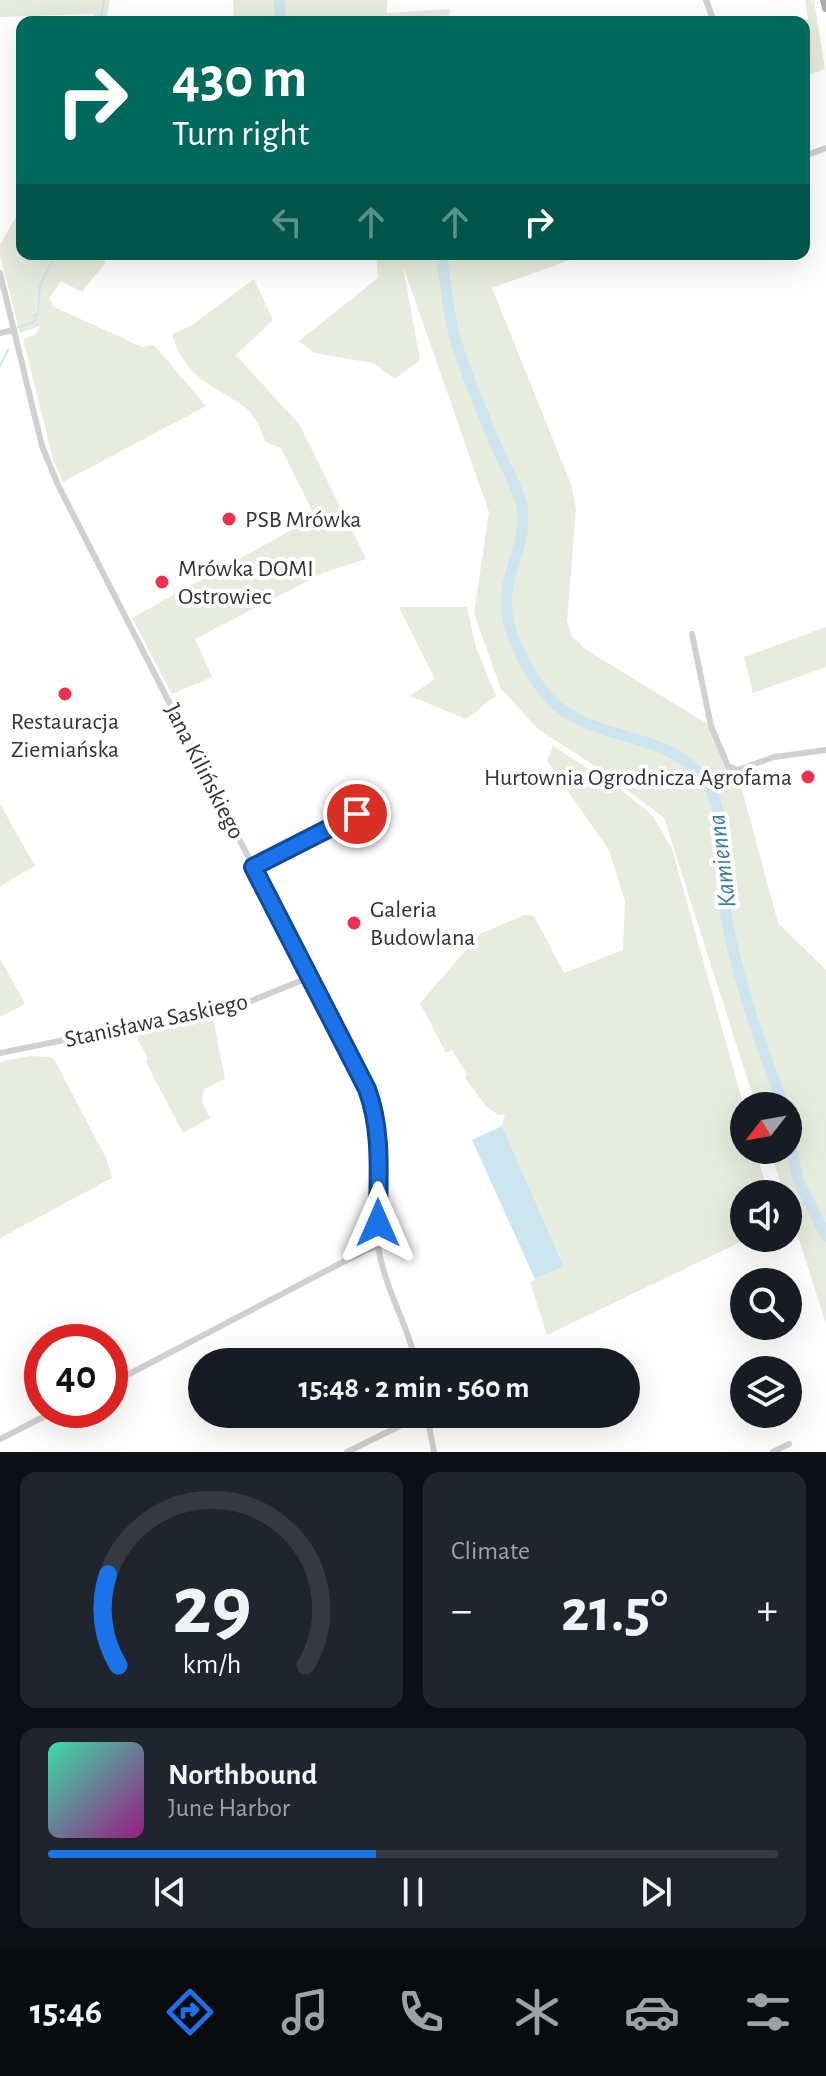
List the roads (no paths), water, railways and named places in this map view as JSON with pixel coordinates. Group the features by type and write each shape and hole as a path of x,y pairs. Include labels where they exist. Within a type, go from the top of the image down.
{"main road":[{"path":"824,0 826,8"}],"street":[{"name":"Jana Kilińskiego","path":"0,273 32,409 50,469 367,1089 378,1133 379,1246 411,1348"},
{"path":"0,333 14,330"},
{"path":"692,634 711,726 728,766 738,770 789,754 826,750"},
{"path":"169,702 179,698"},
{"path":"253,867 357,814"},
{"name":"Stanisława Saskiego","path":"0,1053 246,1003 310,977"},
{"path":"128,1375 379,1246"},
{"path":"0,1439 24,1427"},
{"path":"347,1452 397,1428"},
{"path":"429,1428 434,1452"},
{"path":"773,1452 789,1444"}],"water":[{"path":"502,1126 564,1266 535,1279 472,1140"}],"waterway":[{"path":"101,16 104,0"},
{"name":"Kamienna","path":"279,0 280,16"},
{"path":"32,316 38,314 40,285 53,260"},
{"name":"Kamienna","path":"442,260 450,317 459,352 522,507 522,528 506,604 518,648 541,689 568,714 673,754 692,766 707,784 714,797 721,828 725,909 735,959 757,1034 779,1092"},
{"path":"18,327 33,323 37,317"},
{"path":"0,366 8,350"},
{"name":"Kamienna","path":"795,1164 798,1180 826,1236"}],"place":[{"name":"PSB Mrówka","path":"229,519"},
{"name":"Mrówka DOMI Ostrowiec","path":"162,582"},
{"name":"Restauracja Ziemiańska","path":"65,694"},
{"name":"Hurtownia Ogrodnicza Agrofama","path":"808,777"},
{"name":"Galeria Budowlana","path":"354,923"}]}
